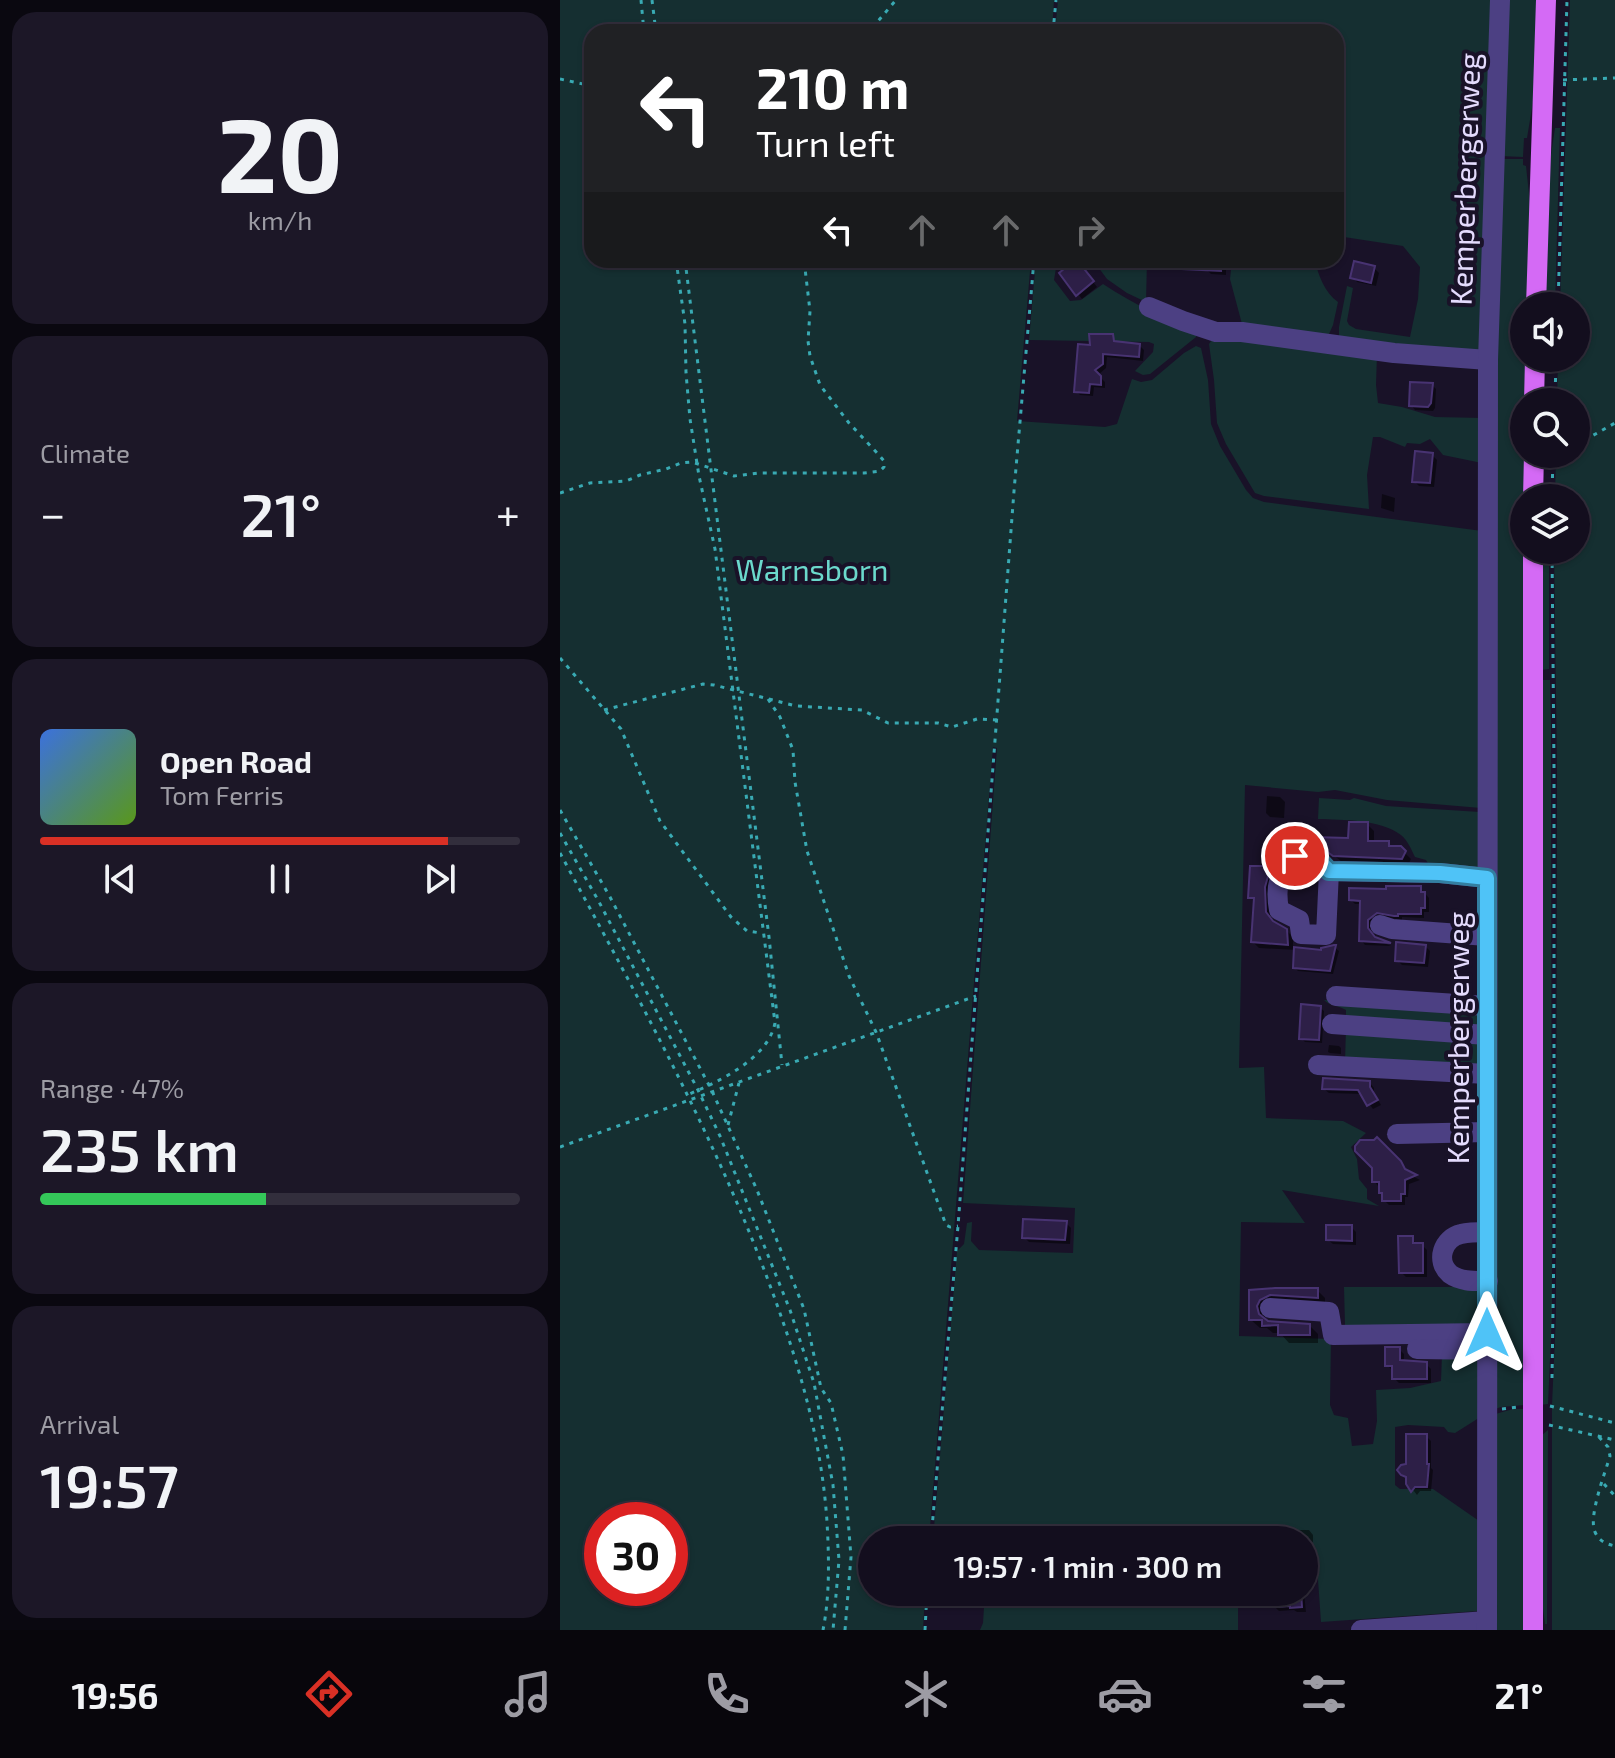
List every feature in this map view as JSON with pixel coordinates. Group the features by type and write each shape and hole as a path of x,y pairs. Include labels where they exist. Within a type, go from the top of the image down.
{"main road":[{"path":"1537,292 1554,79 1546,0"},
{"path":"1533,564 1533,1630"}],"street":[{"name":"Kemperbergerweg","path":"1361,1630 1487,1626 1488,360 1500,0"},
{"path":"1149,307 1216,332 1242,332 1405,354 1488,360"},
{"path":"1329,871 1440,873 1487,878"},
{"path":"1380,925 1392,929 1487,936"},
{"path":"1336,996 1487,1006"},
{"path":"1332,1024 1487,1035"},
{"path":"1318,1065 1487,1074"},
{"path":"1397,1134 1487,1132"},
{"path":"1487,1232 1460,1234 1450,1240 1443,1249 1442,1257 1450,1273 1471,1282 1488,1281"},
{"path":"1270,1308 1329,1312 1333,1335 1487,1342"},
{"path":"1417,1349 1487,1342"}],"path":[{"path":"641,0 643,24"},
{"path":"652,0 655,24"},
{"path":"876,24 896,0"},
{"path":"1054,24 1056,0"},
{"path":"1558,292 1554,79 1567,0"},
{"path":"1554,79 1615,78"},
{"path":"560,79 584,84"},
{"path":"560,1147 688,1097 742,1066 758,1053 774,1031 715,549 696,463 686,373 685,324 677,268"},
{"path":"686,268 769,937 782,1065"},
{"path":"560,493 590,483 626,481 681,463 696,463 734,476 880,471 884,461 820,385 808,341 810,311 805,268"},
{"path":"932,1526 1033,268"},
{"path":"1590,437 1615,423"},
{"path":"1551,1391 1554,1300 1552,564"},
{"path":"560,658 621,729 660,821 731,917 747,931 769,937"},
{"path":"604,710 703,684 796,706 862,710 888,723 938,723 952,727 977,719 997,720"},
{"path":"768,699 780,717 793,750 795,782 807,851 849,976 876,1032 946,1225 958,1226"},
{"path":"560,810 610,897 712,1091 757,1190 804,1309 821,1388 831,1403 847,1484 851,1557 845,1630"},
{"path":"560,833 701,1096 790,1310 814,1383 833,1485 839,1560 833,1630"},
{"path":"560,853 688,1097 735,1196 781,1314 804,1385 825,1488 829,1562 823,1630"},
{"path":"688,1097 701,1096 976,996"},
{"path":"728,1125 740,1081"},
{"path":"1551,1406 1615,1423"},
{"path":"1533,1422 1615,1440"},
{"path":"1599,1437 1608,1447 1610,1456 1593,1528 1603,1543 1615,1546"},
{"path":"1603,1483 1615,1496"},
{"path":"925,1630 926,1606"}],"green space":[{"name":"Warnsborn","path":"560,0 1054,0 1052,24 584,24 584,268 1030,268 1017,421 1105,427 1117,424 1132,379 1141,382 1152,380 1196,346 1201,348 1208,380 1211,424 1220,446 1253,498 1482,531 1481,808 1387,800 1335,790 1318,792 1245,785 1239,1068 1264,1067 1266,1118 1343,1121 1366,1133 1351,1147 1357,1159 1359,1179 1367,1189 1367,1199 1379,1206 1282,1190 1305,1223 1241,1222 1239,1336 1331,1339 1330,1405 1334,1415 1348,1418 1352,1446 1373,1444 1377,1421 1376,1390 1410,1388 1441,1381 1442,1354 1482,1354 1482,1416 1455,1433 1448,1432 1444,1427 1395,1427 1395,1485 1400,1489 1433,1489 1482,1523 1478,1611 1321,1622 1318,1526 934,1526 957,1251 964,1244 967,1223 972,1222 971,1241 979,1250 1073,1253 1075,1208 963,1203 997,748 993,747 930,1526 858,1526 858,1606 924,1606 923,1630 560,1630"},
{"path":"1058,0 1495,0 1483,346 1475,356 1339,337 1347,286 1353,288 1347,321 1349,325 1356,329 1410,337 1418,299 1420,267 1403,246 1344,237 1344,24 1056,24"},
{"path":"1505,0 1538,0 1535,90 1523,157 1500,156"},
{"path":"1570,0 1615,0 1615,1630 1552,1630 1552,1405 1556,1315 1554,564 1590,564 1590,484 1555,484 1556,468 1590,468 1590,388 1557,388 1558,372 1590,372 1590,292 1560,292"},
{"path":"1555,128 1560,128 1555,292 1544,292 1547,181"},
{"path":"1500,159 1523,159 1531,213 1529,292 1510,292 1510,372 1527,372 1527,388 1510,388 1510,468 1524,468 1524,484 1510,484 1510,564 1524,564 1525,1405 1492,1410 1492,810"},
{"path":"1035,268 1056,268 1054,280 1070,301 1081,300 1103,284 1149,310 1198,331 1196,337 1150,374 1143,375 1135,371 1153,352 1154,344 1149,342 1029,340"},
{"path":"1099,268 1147,268 1146,302 1127,293 1107,279"},
{"path":"1231,268 1317,268 1329,294 1338,302 1329,334 1323,340 1242,324 1230,279"},
{"path":"1220,336 1377,354 1378,403 1435,417 1483,418 1482,463 1443,455 1430,439 1420,444 1407,443 1405,447 1373,437 1367,475 1369,509 1255,493 1217,423 1209,344"},
{"path":"1540,564 1549,564 1549,669 1541,670"},
{"path":"1541,680 1550,680 1551,724 1552,1314 1548,1404 1540,1405"},
{"path":"1319,798 1354,798 1386,806 1480,812 1482,865 1477,870 1431,869 1426,860 1415,857 1401,835 1383,826 1361,821 1318,819"},
{"path":"1324,1000 1482,1010 1482,1030 1346,1021 1346,1010"},
{"path":"1346,1028 1481,1039 1481,1060 1475,1066 1345,1062"},
{"path":"1344,1287 1481,1287 1481,1325 1345,1325"},
{"path":"1525,1409 1525,1630 1492,1630 1492,1415"},
{"path":"1548,1430 1545,1624 1540,1585 1541,1436"},
{"path":"984,1606 1238,1606 1238,1630 980,1630"}],"building":[{"path":"1354,261 1375,266 1371,283 1350,278"},
{"path":"1065,268 1083,268 1094,281 1076,296 1059,273"},
{"path":"1221,268 1221,271 1182,269"},
{"path":"1089,334 1113,334 1114,341 1140,344 1139,357 1103,354 1103,364 1095,370 1101,376 1101,385 1090,384 1089,393 1074,392 1078,344 1090,345"},
{"path":"1410,382 1433,383 1428,407 1409,406"},
{"path":"1415,451 1433,453 1430,483 1412,482"},
{"path":"1349,822 1368,822 1368,841 1389,841 1389,846 1401,846 1406,851 1402,859 1333,856 1322,848 1312,846 1313,837 1348,838"},
{"path":"1250,866 1271,866 1265,887 1266,912 1273,921 1287,929 1288,945 1251,942 1254,898 1248,898"},
{"path":"1386,886 1421,886 1421,892 1425,892 1425,908 1421,908 1421,914 1394,916 1377,913 1368,920 1368,928 1375,937 1391,943 1359,941 1360,901 1349,900 1349,888 1386,889"},
{"path":"1396,942 1426,945 1424,963 1395,961"},
{"path":"1336,945 1330,971 1293,968 1294,947 1321,950"},
{"path":"1301,1004 1321,1006 1319,1040 1299,1039"},
{"path":"1323,1078 1370,1081 1378,1100 1367,1106 1358,1090 1322,1089"},
{"path":"1377,1137 1405,1169 1417,1175 1405,1180 1405,1194 1401,1194 1401,1201 1382,1201 1379,1182 1372,1182 1372,1168 1355,1151 1360,1140 1374,1140"},
{"path":"1023,1219 1067,1221 1065,1240 1022,1238"},
{"path":"1326,1225 1352,1225 1352,1241 1326,1240"},
{"path":"1398,1236 1413,1236 1413,1243 1423,1243 1423,1273 1399,1273"},
{"path":"1318,1288 1318,1298 1270,1295 1260,1300 1257,1306 1259,1314 1268,1321 1310,1324 1310,1335 1278,1335 1278,1325 1262,1326 1262,1320 1249,1320 1249,1290"},
{"path":"1385,1347 1400,1347 1400,1360 1427,1362 1427,1379 1392,1379 1392,1366 1385,1366"},
{"path":"1406,1434 1427,1434 1427,1487 1415,1487 1411,1492 1406,1477 1397,1470 1406,1464"}],"route":[{"path":"1295,856 1319,860 1329,871 1440,873 1487,878 1487,1333"}]}
